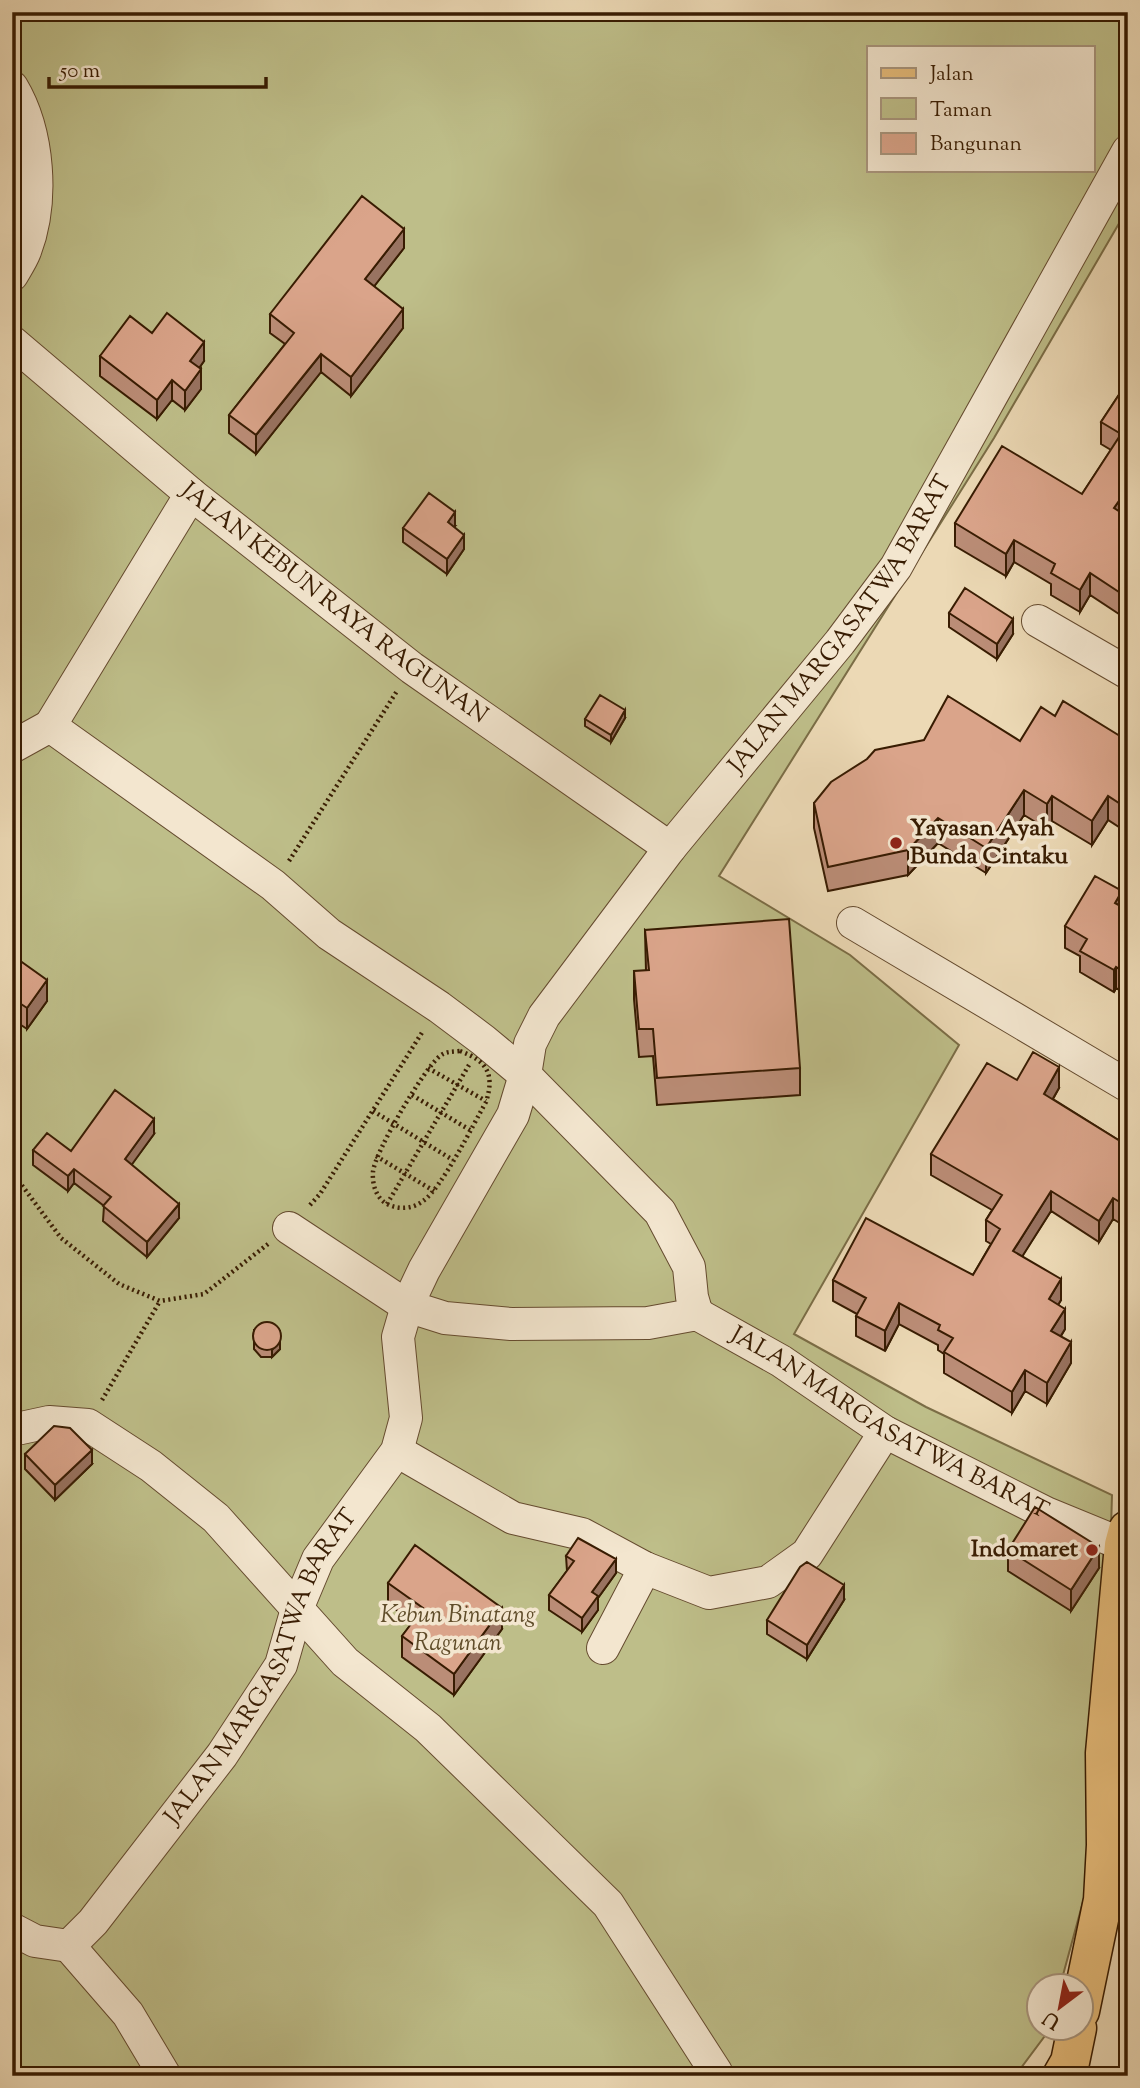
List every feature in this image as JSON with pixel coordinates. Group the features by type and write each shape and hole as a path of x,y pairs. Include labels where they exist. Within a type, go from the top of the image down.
{"main road":[{"path":"1093,1972 1115,1903 1106,1845 1105,1753 1126,1540"},
{"path":"1062,2076 1070,2062 1074,2042"}],"street":[{"path":"12,87 19,99 35,149 36,200 25,250 12,275"},
{"name":"JALAN MARGASATWA BARAT","path":"69,1946 93,1922 222,1755 281,1665 297,1609 318,1559 397,1451 406,1418 398,1337 407,1306 424,1270 513,1115 525,1075 530,1044 544,1016 670,848 839,642 896,566 1128,151"},
{"name":"JALAN KEBUN RAYA RAGUNAN","path":"12,342 191,494 412,668 670,848"},
{"path":"12,747 50,726 191,494"},
{"path":"1038,621 1128,673"},
{"path":"50,726 273,885 329,934 439,1007 479,1048 525,1075 660,1212 689,1267 697,1314 648,1323 511,1324 445,1318 407,1306 289,1228"},
{"path":"852,923 1128,1086"},
{"name":"JALAN MARGASATWA BARAT","path":"697,1314 781,1361 886,1432 1046,1513 1126,1540"},
{"path":"12,1430 49,1422 88,1425 151,1465 216,1518 345,1662 428,1728 608,1904 717,2076"},
{"path":"397,1451 513,1518 582,1534 645,1568 709,1593 768,1582 807,1554 886,1432"},
{"path":"603,1648 645,1568"},
{"path":"12,1929 35,1941 69,1946 128,2014 166,2076"}],"path":[{"path":"273,885 412,668"},
{"path":"12,1172 61,1238 119,1284 159,1301 204,1294 289,1228 320,1194 439,1007"},
{"path":"479,1048 490,1076 490,1089 486,1102 453,1160 434,1191 415,1206 402,1208 387,1204 377,1194 372,1181 376,1156 428,1068 447,1052 479,1048"},
{"path":"387,1204 479,1048"},
{"path":"428,1068 486,1102"},
{"path":"412,1095 470,1130"},
{"path":"373,1111 480,1176"},
{"path":"376,1156 434,1191"},
{"path":"88,1425 159,1301"}],"green space":[{"name":"Kebun Binatang Ragunan","path":"12,12 1128,12 1128,208 994,438 719,876 850,955 959,1045 794,1334 926,1407 1112,1495 1102,1832 1064,1972 1024,1972 1024,2042 1040,2042 1015,2076 12,2076"}],"building":[{"path":"362,196 404,229 365,279 403,309 351,377 321,354 256,435 229,415 294,333 270,314"},
{"path":"167,313 204,342 190,361 201,369 185,391 172,380 157,400 100,356 130,316 152,333"},
{"path":"1128,381 1128,488 1114,508 1128,517 1128,598 1090,573 1080,590 1051,573 1055,564 1014,540 1006,554 955,523 1002,446 1082,494 1121,434 1101,422"},
{"path":"429,493 455,512 448,522 464,535 447,559 403,528"},
{"path":"965,588 1013,619 997,644 949,613"},
{"path":"600,695 625,710 611,735 585,719"},
{"path":"948,696 1020,741 1041,707 1055,716 1063,701 1128,741 1128,809 1108,796 1092,821 1052,796 1047,804 1024,790 986,848 938,818 908,850 828,867 814,803 831,782 867,759 875,750 924,740"},
{"path":"1095,876 1122,891 1115,903 1128,910 1128,975 1080,951 1087,939 1065,926"},
{"path":"789,919 800,1068 657,1078 653,1029 639,1029 634,971 649,970 645,930"},
{"path":"12,955 47,980 27,1008 12,998"},
{"path":"1033,1052 1059,1067 1044,1094 1128,1146 1128,1207 1113,1198 1099,1221 1051,1191 1013,1251 1061,1279 1049,1299 1065,1309 1051,1331 1071,1342 1047,1383 1025,1370 1012,1392 944,1352 953,1338 938,1330 940,1325 899,1303 885,1331 856,1316 866,1298 833,1280 866,1218 973,1275 1000,1229 986,1220 1002,1195 931,1154 987,1063 1017,1080"},
{"path":"115,1090 154,1119 125,1159 179,1204 147,1242 103,1206 111,1197 74,1169 68,1176 33,1150 47,1133 71,1151"},
{"path":"267,1322 277,1326 281,1336 277,1346 267,1350 257,1346 253,1336 257,1326"},
{"path":"54,1426 70,1428 92,1450 55,1485 25,1454"},
{"path":"1035,1507 1099,1547 1071,1590 1008,1550"},
{"path":"578,1538 616,1559 592,1592 598,1596 582,1618 549,1595 574,1561 566,1556"},
{"path":"415,1545 502,1608 454,1674 402,1636 423,1608 388,1583"},
{"path":"807,1562 844,1585 807,1645 767,1620 800,1567"}],"place":[{"name":"Yayasan Ayah Bunda Cintaku","path":"896,843"},
{"name":"Indomaret","path":"1092,1550"}]}
